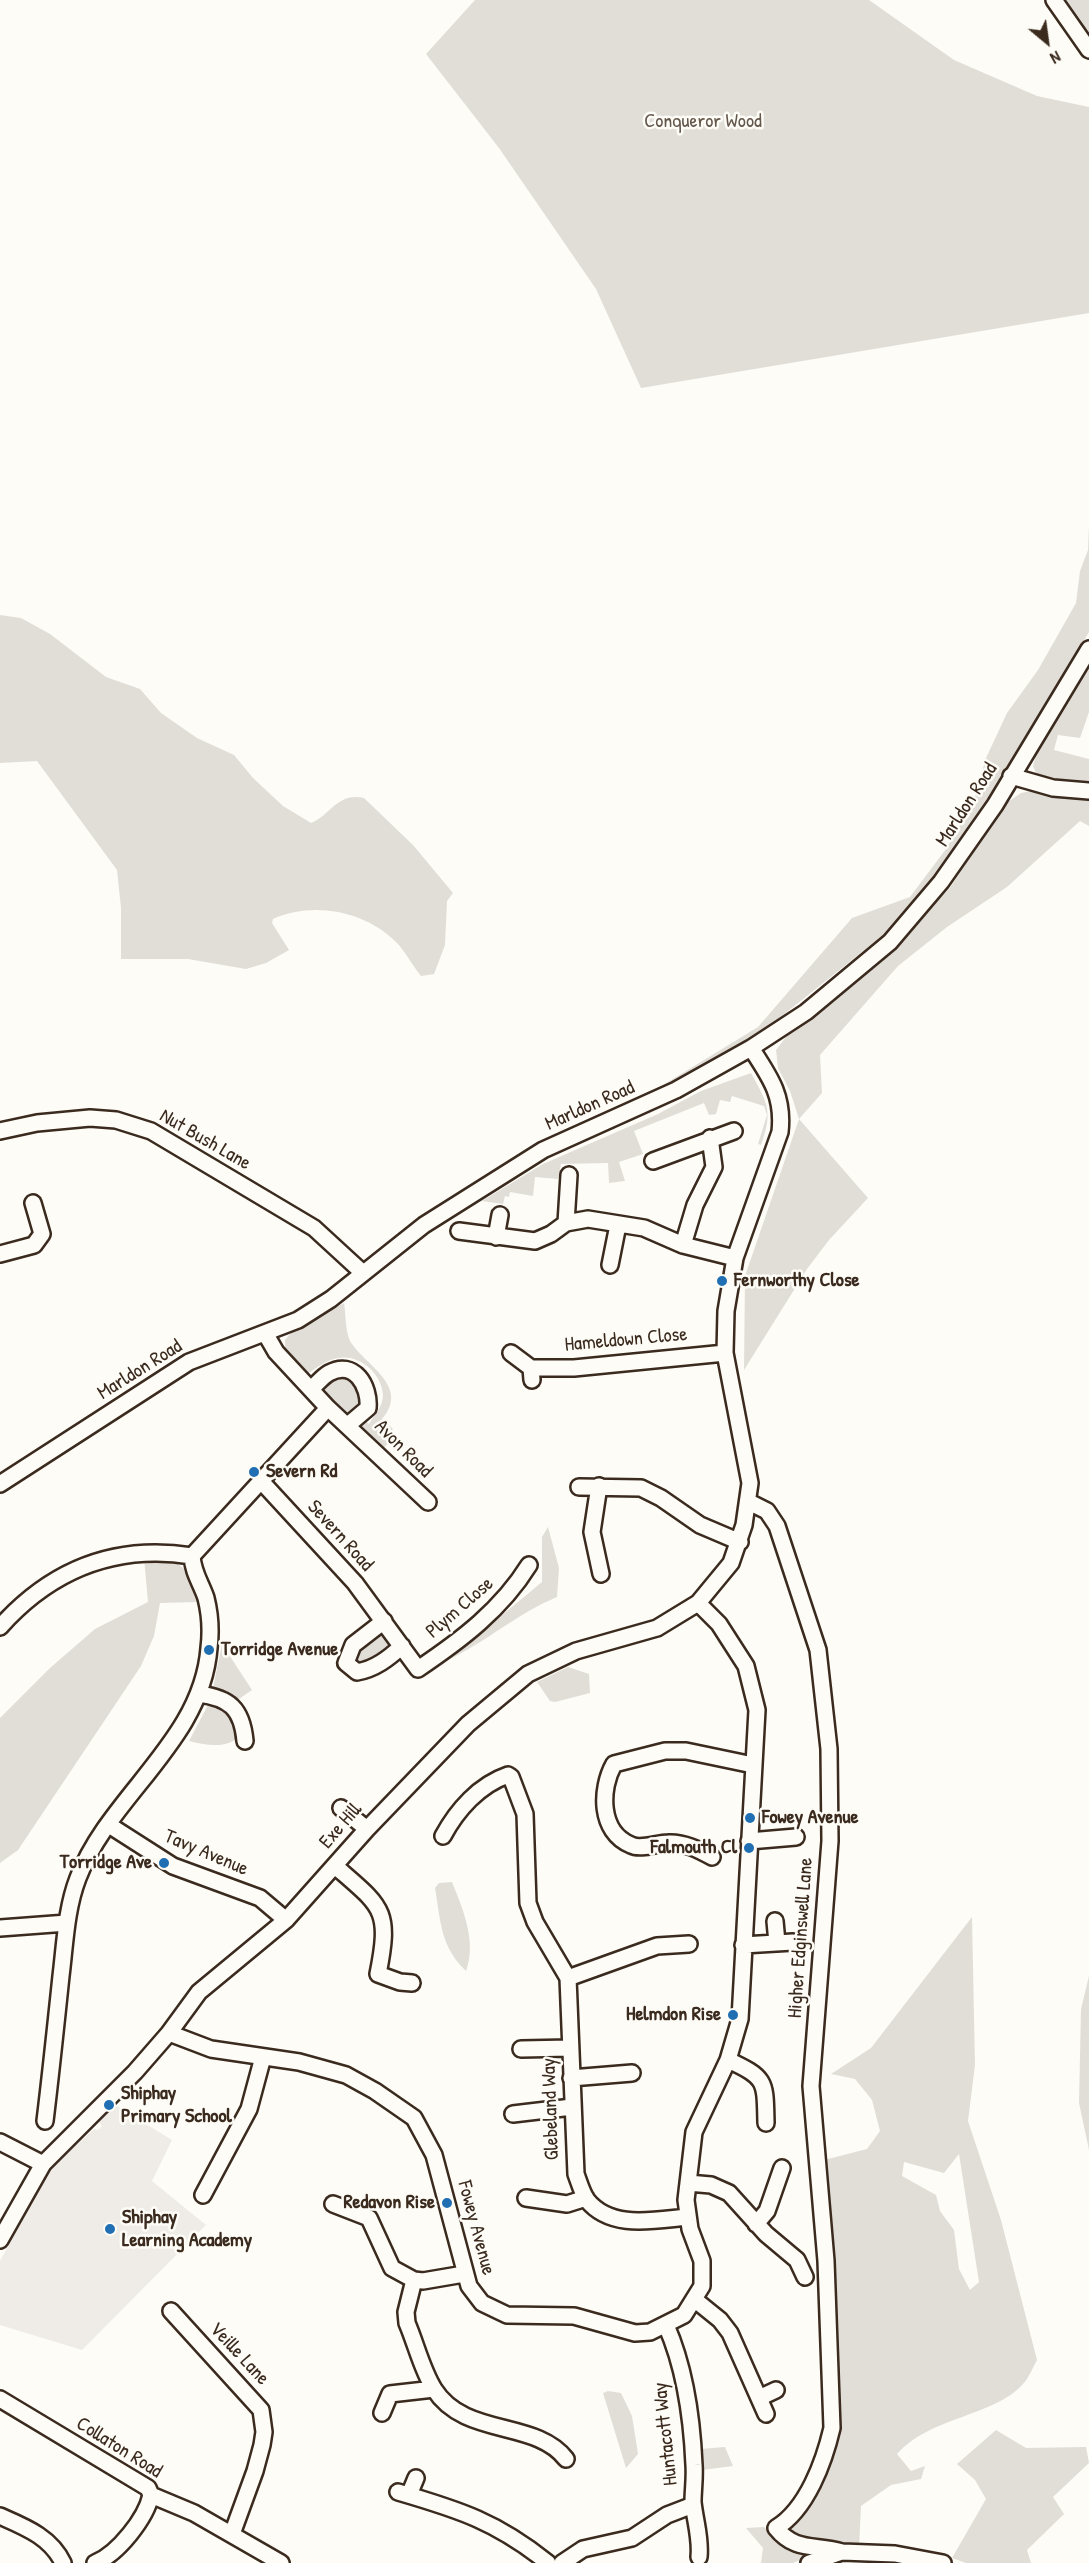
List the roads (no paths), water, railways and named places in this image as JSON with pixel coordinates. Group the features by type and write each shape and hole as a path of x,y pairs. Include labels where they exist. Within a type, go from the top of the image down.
{"street":[{"path":"1054,0 1089,50"},
{"name":"Marldon Road","path":"0,1484 189,1362 298,1320 331,1299 424,1225 543,1150 676,1090 751,1048 806,1012 890,942 941,882 1011,776 1089,649"},
{"path":"1011,776 1053,788 1089,791"},
{"path":"749,1502 748,1466 733,1406 725,1353 726,1311 735,1258 780,1132 782,1113 779,1098 751,1048"},
{"name":"Nut Bush Lane","path":"0,1131 37,1123 90,1118 116,1120 151,1131 314,1228 363,1273"},
{"path":"670,1171 659,1159 710,1138 734,1131"},
{"path":"683,1245 696,1205 714,1167 710,1138"},
{"path":"566,1223 569,1175"},
{"path":"0,1254 44,1244 33,1203"},
{"path":"496,1237 500,1215"},
{"path":"459,1231 535,1240 551,1234 566,1223 588,1219 644,1228 683,1245 735,1258"},
{"path":"610,1265 618,1225"},
{"name":"Avon Road","path":"265,1333 276,1352 328,1408 428,1502"},
{"name":"Hameldown Close","path":"511,1353 531,1374 725,1353"},
{"name":"Avon Road","path":"311,1389 327,1374 337,1370 345,1369 356,1374 367,1388 368,1408 348,1425"},
{"path":"45,2121 67,1923 77,1879 109,1825 166,1748 199,1694 209,1650 210,1622 206,1598 193,1568 192,1556 199,1545 328,1408"},
{"name":"Severn Road","path":"261,1481 355,1583 418,1669"},
{"path":"599,1486 592,1532 601,1574"},
{"path":"579,1487 641,1488 661,1498 700,1525 740,1542"},
{"name":"Exe Hill","path":"0,2240 43,2164 135,2073 169,2033 199,1992 286,1920 367,1828 468,1724 528,1674 576,1652 657,1628 698,1603 731,1563 740,1542 749,1502"},
{"name":"Higher Edginswell Lane","path":"749,1502 767,1510 777,1526 818,1650 830,1779 829,1852 811,2086 826,2261 832,2428 826,2454 805,2495 787,2521 776,2528 785,2540 798,2546 826,2547 842,2552"},
{"path":"0,1627 35,1593 73,1570 125,1553 156,1551 192,1556"},
{"name":"Plym Close","path":"418,1669 488,1617 528,1572"},
{"name":"Fowey Avenue","path":"169,2033 211,2049 299,2062 346,2075 375,2091 414,2118 434,2155 464,2274 469,2286 482,2303 507,2315 574,2316 635,2333 650,2332 684,2315 702,2286 702,2261 688,2217 688,2183 694,2132 728,2060 740,2019 757,1710 746,1666 719,1624 698,1603"},
{"path":"384,1621 353,1645 346,1663 357,1672 368,1670 391,1656 402,1646"},
{"path":"199,1694 222,1698 229,1703 241,1719 245,1741"},
{"path":"712,1857 675,1843 633,1846 622,1840 610,1825 604,1808 609,1773 614,1764 665,1751 686,1751 753,1765"},
{"name":"Glebeland Way","path":"443,1836 455,1813 499,1778 508,1775 511,1777 525,1814 528,1903 535,1922 567,1978 576,2174 586,2198 605,2216 619,2220 688,2217"},
{"path":"339,1808 367,1828"},
{"name":"Tavy Avenue","path":"109,1825 173,1866 260,1898 286,1920"},
{"path":"749,1841 796,1837"},
{"path":"335,1866 375,1901 381,1911 385,1929 378,1974 412,1983"},
{"path":"743,1945 785,1943 775,1921"},
{"path":"0,1928 67,1923"},
{"path":"567,1978 657,1946 689,1944"},
{"path":"520,2049 570,2048"},
{"path":"203,2195 249,2109 263,2057"},
{"path":"728,2060 760,2077 765,2090 766,2123"},
{"path":"572,2078 632,2073"},
{"path":"513,2114 572,2107"},
{"path":"0,2142 43,2164"},
{"path":"756,2224 766,2211 782,2168"},
{"path":"688,2183 711,2185 729,2193 756,2224 796,2260 805,2277"},
{"path":"526,2198 567,2204 586,2198"},
{"path":"333,2204 369,2218 392,2268 414,2280 423,2281 464,2274"},
{"path":"414,2280 406,2312 407,2324 434,2389 453,2408 474,2422 532,2437 558,2448 566,2459"},
{"path":"694,2299 720,2320 730,2333 766,2414"},
{"name":"Veille Lane","path":"171,2311 261,2410 264,2432 262,2445 232,2534"},
{"name":"Huntacott Way","path":"666,2325 675,2346 685,2388 695,2467 693,2505 707,2539 699,2557"},
{"path":"382,2413 390,2394 434,2389"},
{"path":"759,2398 776,2390"},
{"name":"Collaton Road","path":"0,2399 148,2488 151,2495 173,2502 281,2563"},
{"path":"416,2478 404,2493 475,2516 513,2536 548,2563"},
{"path":"95,2563 111,2553 127,2536 144,2513 151,2495"},
{"path":"562,2563 583,2549 632,2538 667,2515 693,2505"},
{"path":"0,2516 40,2536 57,2550 63,2563"},
{"path":"809,2563 842,2552 895,2554 943,2563"}],"place":[{"name":"Fernworthy Close","path":"722,1281"},
{"name":"Severn Rd","path":"254,1472"},
{"name":"Torridge Avenue","path":"209,1650"},
{"name":"Fowey Avenue","path":"750,1818"},
{"name":"Falmouth Cl","path":"749,1848"},
{"name":"Torridge Ave","path":"164,1863"},
{"name":"Helmdon Rise","path":"733,2015"},
{"name":"Shiphay Primary School","path":"109,2105"},
{"name":"Redavon Rise","path":"447,2203"},
{"name":"Shiphay Learning Academy","path":"110,2229"}],"park label":[{"name":"Conqueror Wood","path":"703,122"}]}
